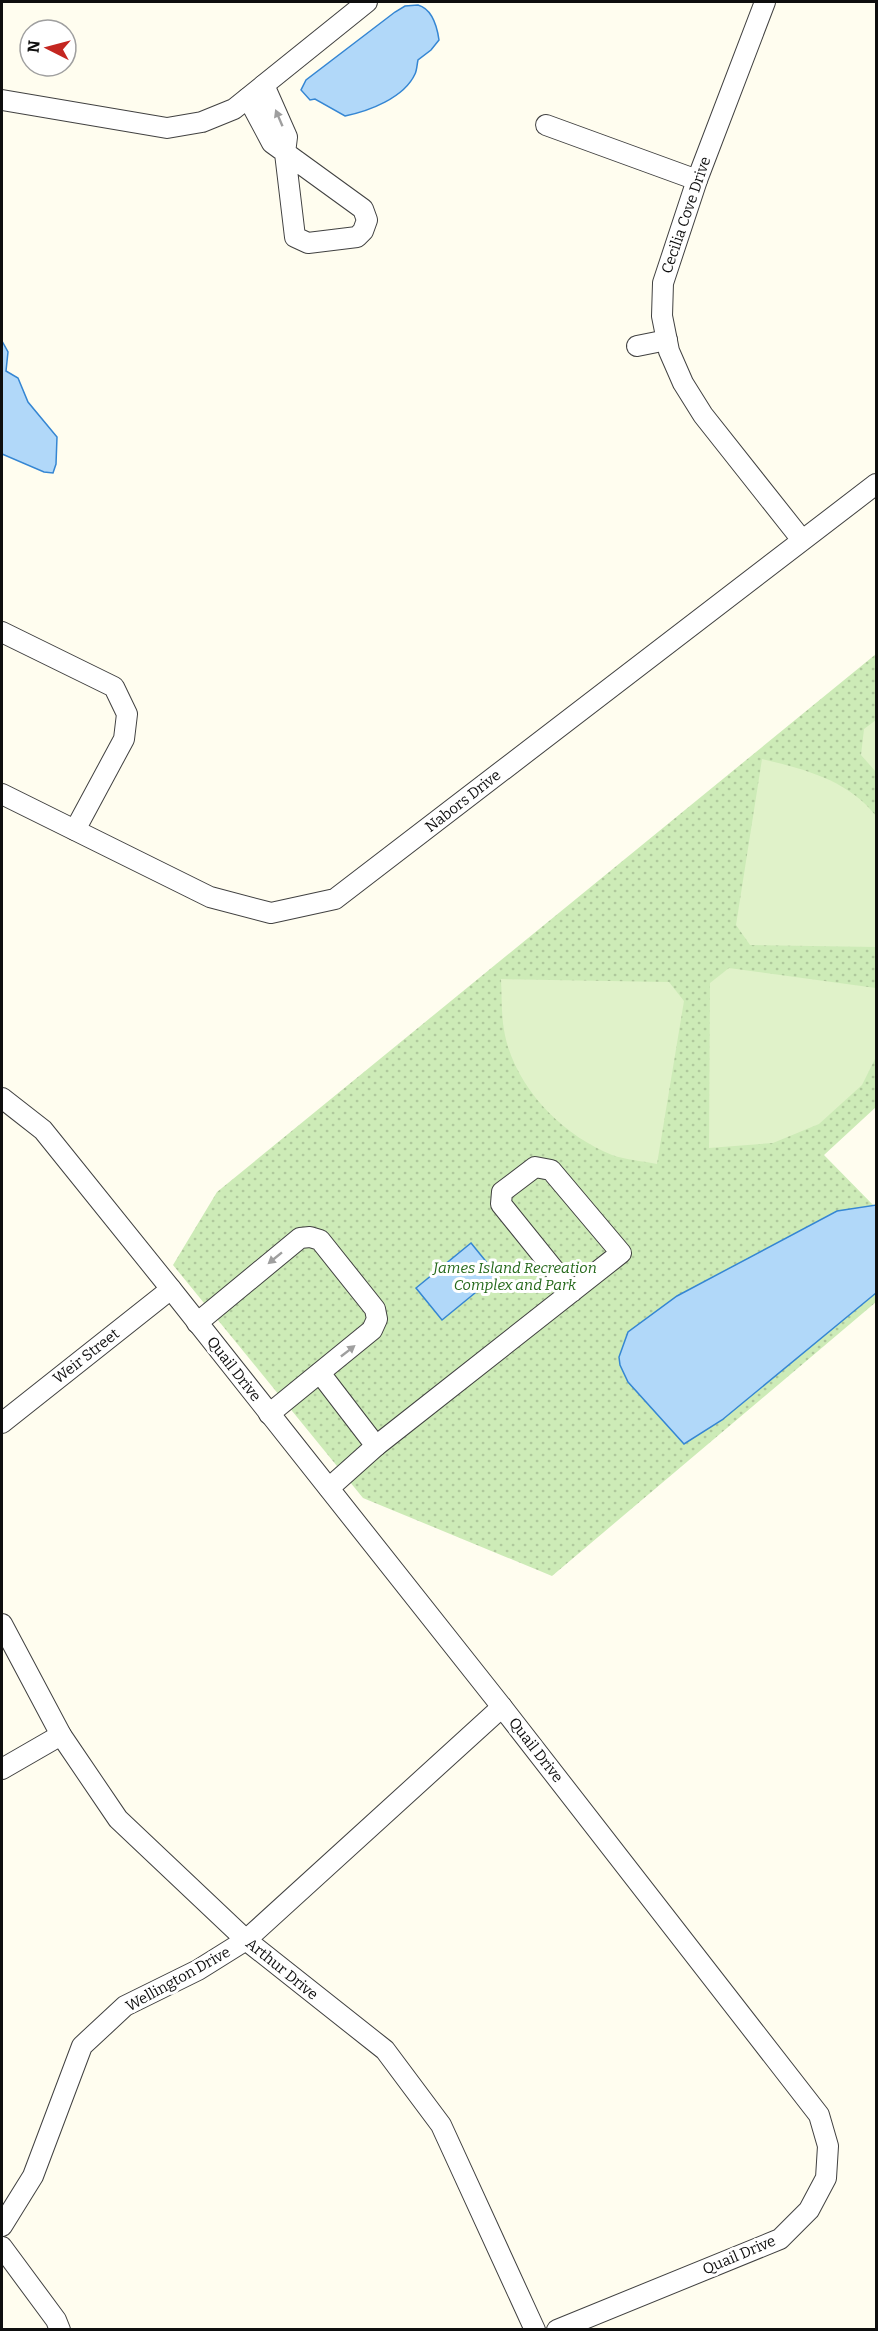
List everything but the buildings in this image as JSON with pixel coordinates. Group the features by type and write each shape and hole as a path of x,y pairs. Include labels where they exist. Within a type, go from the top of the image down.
{"street":[{"path":"2,100 167,128 202,122 234,109 367,2"},
{"name":"Cecilia Cove Drive","path":"765,2 697,180 663,283 662,316 667,340 683,383 703,415 802,540"},
{"path":"248,98 272,143 285,153 363,209 367,220 363,231 357,237 308,243 295,237 285,153 287,137 264,85"},
{"path":"546,125 697,180"},
{"path":"638,346 667,340"},
{"name":"Nabors Drive","path":"2,794 210,897 271,913 335,899 876,483"},
{"path":"2,632 114,687 127,714 124,739 75,830"},
{"name":"Quail Drive","path":"2,1098 43,1130 171,1289 502,1707 819,2115 828,2146 826,2178 809,2210 780,2239 557,2330"},
{"path":"329,1488 376,1446 572,1292 621,1253 551,1170 535,1167 502,1192 501,1204 572,1292"},
{"path":"197,1323 300,1238 310,1237 320,1240 375,1309 377,1319 372,1330 358,1343 270,1414"},
{"name":"Weir Street","path":"2,1423 171,1289"},
{"path":"320,1373 376,1446"},
{"name":"Arthur Drive","path":"2,1624 61,1735 118,1819 246,1940 385,2050 441,2125 535,2330"},
{"name":"Wellington Drive","path":"2,2226 33,2176 82,2046 125,2006 198,1970 246,1940 502,1707"},
{"path":"2,1769 61,1735"},
{"path":"2,2247 56,2319 60,2330"}],"green space":[{"name":"James Island Recreation Complex and Park","path":"876,654 876,1107 824,1155 876,1208 876,1302 552,1576 363,1498 173,1265 217,1192"},
{"path":"876,720 876,772 861,755 864,729"},
{"path":"762,759 809,772 839,785 852,793 876,816 876,947 750,945 736,925"},
{"path":"729,968 876,988 876,1057 862,1085 819,1124 773,1143 709,1148 710,983"},
{"path":"501,979 669,982 684,1001 657,1164 617,1157 593,1146 575,1135 542,1106 518,1070 509,1050 503,1024"}],"water":[{"path":"418,5 430,14 439,40 418,60 416,72 410,82 394,97 365,111 345,116 315,99 310,100 301,90 306,80 395,12 405,6"},
{"path":"2,341 8,352 6,371 18,378 28,402 57,437 56,464 53,473 44,472 2,454"},
{"path":"876,1205 876,1293 722,1420 684,1444 628,1382 619,1357 628,1332 677,1296 837,1211"},
{"path":"471,1243 497,1275 442,1320 416,1288"}]}
